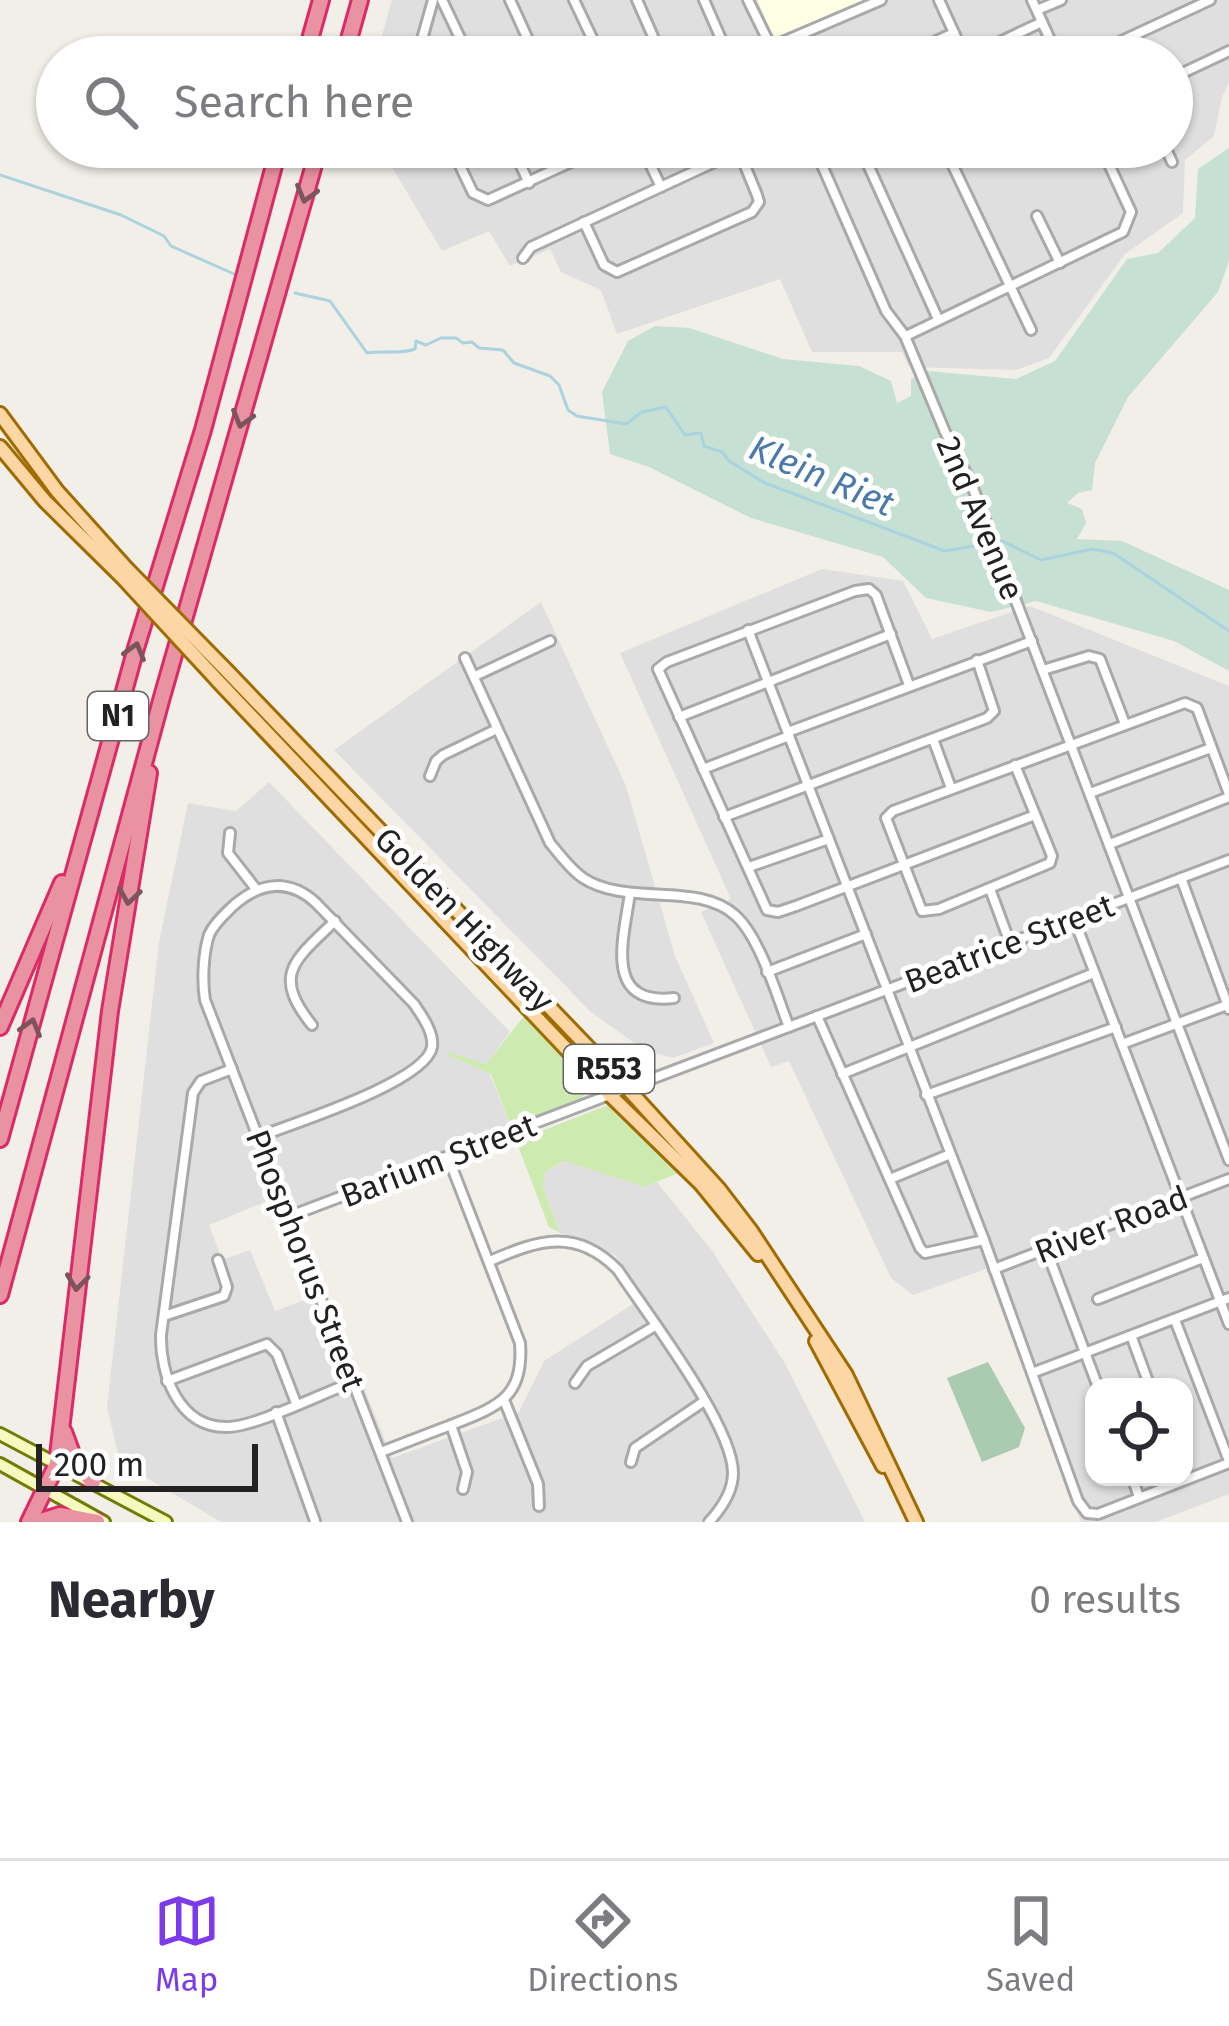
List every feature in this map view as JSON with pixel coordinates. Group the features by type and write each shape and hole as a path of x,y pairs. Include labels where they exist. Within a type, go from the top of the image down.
{"highway":[{"path":"311,36 321,0"},
{"path":"350,36 360,0"},
{"name":"N1","path":"0,1139 273,168"},
{"name":"N1","path":"0,1294 313,168"},
{"path":"0,1027 53,911 123,698"},
{"path":"29,1522 57,1465 110,1011 162,698"},
{"path":"61,1409 69,1451 93,1482"},
{"path":"38,1522 60,1515 101,1522"}],"main road":[{"name":"Golden Highway","path":"0,414 125,573 609,1094 701,1184 773,1276 837,1377 912,1522"},
{"name":"Golden Highway","path":"0,447 45,501 125,573"},
{"name":"Golden Highway","path":"222,675 628,1089 718,1188 812,1318 874,1429 912,1522"},
{"path":"0,1434 166,1522"},
{"path":"0,1464 101,1522"}],"street":[{"path":"425,36 438,0"},
{"path":"438,0 458,36"},
{"path":"509,0 526,36"},
{"path":"574,0 591,36"},
{"path":"637,0 653,36"},
{"path":"704,0 720,36"},
{"path":"748,0 765,36"},
{"path":"806,36 880,0"},
{"path":"939,0 956,36"},
{"path":"1048,36 1035,5 1060,0"},
{"path":"1132,36 1210,0"},
{"path":"1012,36 1042,22"},
{"path":"947,36 954,33"},
{"path":"1193,68 1229,51"},
{"path":"463,168 479,198 496,198 561,168"},
{"path":"522,168 529,183"},
{"path":"652,168 661,187"},
{"path":"523,258 531,247 702,168"},
{"path":"584,222 604,265 610,271 622,270 757,208 749,168"},
{"name":"2nd Avenue","path":"823,168 886,311 905,336 971,483 1229,1160"},
{"path":"870,168 938,319"},
{"path":"954,168 1031,330"},
{"path":"905,336 1123,232 1130,212 1110,168"},
{"path":"1037,216 1060,264"},
{"path":"909,685 876,595 862,589 658,669 765,907 771,912 1035,815"},
{"path":"748,630 1084,1510 1104,1512 1166,1486"},
{"path":"679,717 891,634"},
{"path":"475,676 550,640"},
{"path":"703,769 1032,641"},
{"path":"1043,670 1089,656 1100,659 1125,724"},
{"path":"465,658 550,844 584,879 630,893 702,900 727,909 740,919 789,1027"},
{"path":"724,817 992,714 992,695 977,660"},
{"path":"1015,765 1052,856 1050,863 925,912 917,906 887,816 951,788 1171,706 1193,704 1229,796 1110,844"},
{"path":"430,776 443,755 497,729"},
{"path":"933,739 951,788"},
{"path":"1090,793 1211,748"},
{"path":"230,833 228,853 256,889 283,885 297,889 414,1004 431,1035 431,1050 404,1076 258,1137"},
{"path":"748,867 829,839"},
{"name":"Beatrice Street","path":"789,1027 1229,860"},
{"path":"1122,1044 1228,1007 1181,878"},
{"name":"Phosphorus Street","path":"256,889 217,922 207,950 206,1000 407,1522"},
{"path":"989,889 1010,943"},
{"path":"630,893 620,959 623,975 629,986 645,996 674,998"},
{"path":"1073,919 1202,1258 1225,1299 1229,1324"},
{"path":"312,1025 298,1006 289,973 298,957 334,922"},
{"path":"767,972 866,934"},
{"path":"842,1074 1094,973"},
{"path":"817,1016 922,1252 935,1254 983,1240"},
{"name":"Barium Street","path":"290,1216 789,1027"},
{"path":"926,1095 1115,1027"},
{"path":"232,1069 201,1081 193,1093 160,1360 167,1381 181,1406 221,1427 276,1412 352,1382"},
{"path":"890,1179 948,1155"},
{"path":"381,1452 504,1400 521,1369 520,1342 448,1156"},
{"name":"River Road","path":"994,1269 1229,1178"},
{"path":"490,1261 542,1240 577,1245 607,1259 728,1442 733,1468 728,1495 709,1522"},
{"path":"1046,1249 1095,1378"},
{"path":"1098,1299 1202,1258"},
{"path":"164,1316 224,1296 218,1260"},
{"path":"1032,1373 1225,1299"},
{"path":"1175,1320 1229,1462 1193,1475"},
{"path":"575,1383 582,1370 655,1326"},
{"path":"1132,1337 1147,1378"},
{"path":"167,1381 267,1344 277,1354 296,1403"},
{"path":"504,1400 538,1484 539,1506"},
{"path":"631,1462 635,1448 704,1402"},
{"path":"276,1412 315,1521"},
{"path":"451,1425 466,1472 464,1489"},
{"path":"1135,1486 1139,1497"},
{"path":"1076,1522 1084,1510"}],"shaded area":[{"path":"392,0 1229,0 1229,82 1214,136 1193,153 1193,36 382,36"},
{"path":"757,0 866,0 788,36 773,36"},
{"path":"1229,148 1229,261 1218,292 1128,397 1095,463 1092,490 1078,493 1067,503 1082,509 1086,523 1077,539 1122,541 1229,590 1229,671 1174,641 1036,601 991,612 926,598 883,557 751,518 649,467 610,454 602,392 628,341 655,326 689,328 783,359 859,366 891,381 897,403 911,396 911,379 927,371 1016,379 1055,361 1127,259 1158,253 1195,218 1198,169"},
{"path":"393,168 1185,168 1183,213 1125,254 1049,358 1016,370 909,367 902,352 812,352 780,279 617,334 601,290 561,272 550,249 510,266 489,231 442,251"},
{"path":"822,569 903,581 932,639 1030,606 1229,686 1229,1494 1156,1522 1081,1522 986,1269 913,1295 891,1278 789,1061 771,1067 701,912 731,899 620,653"},
{"path":"541,602 626,786 675,956 714,1043 673,1058 644,1050 591,1012 334,750"},
{"path":"269,782 510,1032 486,1064 511,1127 297,1213 289,1192 209,1225 222,1260 250,1250 275,1311 326,1292 392,1458 519,1412 544,1361 644,1297 615,1255 560,1233 543,1187 545,1172 565,1161 645,1187 657,1182 713,1252 786,1365 865,1522 221,1522 120,1462 107,1407 159,942 188,803 236,811"},
{"path":"988,1362 1025,1428 1019,1447 982,1462 947,1378"}],"green space":[{"path":"525,1015 582,1076 587,1092 576,1103 511,1127 491,1074 448,1052 486,1064"},
{"path":"608,1105 678,1173 645,1187 564,1161 545,1172 543,1187 560,1233 549,1227 516,1141"}],"waterway":[{"name":"Klein Riet","path":"0,175 121,215 164,236 171,246 234,274"},
{"name":"Klein Riet","path":"295,293 330,301 367,353 409,351 415,349 416,341 426,345 441,338 503,350 514,363 550,376 559,385 568,410 577,416 626,424 642,412 666,407 685,435 701,433 704,446 722,452 765,483 945,551 990,543"},
{"name":"Klein Riet","path":"1000,540 1041,560 1092,549 1113,553 1229,631"}]}
